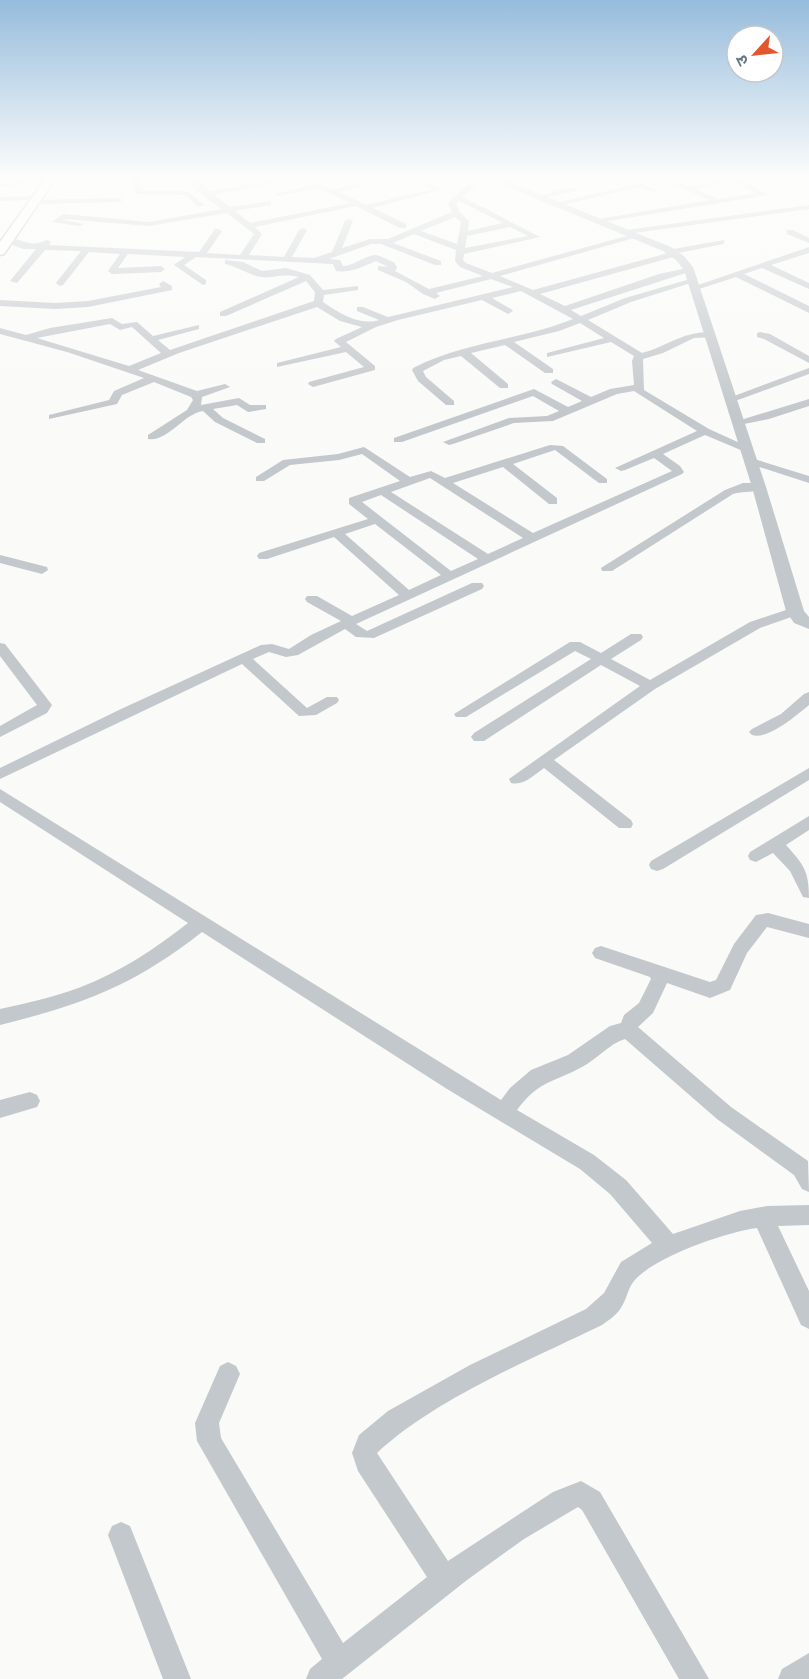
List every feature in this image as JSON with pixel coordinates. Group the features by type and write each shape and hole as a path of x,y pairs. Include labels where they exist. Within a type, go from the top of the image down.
{"street":[{"path":"14,280 35,256"},
{"path":"60,283 81,256"},
{"path":"123,256 112,271 161,269"},
{"path":"194,256 178,265 203,282"},
{"path":"202,256 238,264 261,274 288,272 307,277 319,298 343,319 369,326 522,288"},
{"path":"249,256 337,262 339,269 345,270 376,258 392,265 393,267 388,272"},
{"path":"315,261 328,256"},
{"path":"420,256 438,263"},
{"path":"461,256 460,263 533,293 635,350 639,354 638,387 641,393 749,455 809,480"},
{"path":"426,292 552,256"},
{"path":"533,293 659,256"},
{"path":"677,256 696,281 795,611 800,619 809,624"},
{"path":"450,403 416,372 420,367 463,352 556,329 628,300 696,281 739,275 793,256"},
{"path":"795,256 809,263"},
{"path":"288,272 291,259"},
{"path":"378,266 409,280 449,306"},
{"path":"765,266 809,286"},
{"path":"739,275 809,310"},
{"path":"223,314 307,277"},
{"path":"564,309 653,278 696,281"},
{"path":"0,303 55,306 93,303 169,288 163,284"},
{"path":"129,370 167,353 218,338 319,298 355,288"},
{"path":"485,298 508,312"},
{"path":"360,309 387,320"},
{"path":"27,338 60,329 112,321 120,327 134,324 167,353"},
{"path":"313,384 370,368 346,349 339,340 369,329 371,327 369,326"},
{"path":"151,339 196,327"},
{"path":"0,331 154,378 196,395 225,387"},
{"path":"638,357 666,348 690,335 712,335"},
{"path":"760,335 767,336 809,360"},
{"path":"550,355 612,339"},
{"path":"506,341 549,371"},
{"path":"281,366 346,349"},
{"path":"463,352 504,386"},
{"path":"731,399 809,371"},
{"path":"53,417 113,402 118,393 154,378"},
{"path":"556,382 591,401"},
{"path":"449,442 513,420 549,419 617,390 638,387"},
{"path":"399,440 534,392 567,411"},
{"path":"196,395 199,408"},
{"path":"152,437 165,432 177,420 199,408 239,401 248,409 262,407"},
{"path":"739,422 765,417 809,402"},
{"path":"199,408 261,441"},
{"path":"621,468 705,431"},
{"path":"444,482 556,447 603,480"},
{"path":"260,479 288,462 345,456 364,450 408,481"},
{"path":"0,774 269,647 294,652 311,639 678,472 676,468 655,453"},
{"path":"505,463 553,501"},
{"path":"312,599 348,622 361,634 369,635 483,590 453,574 376,520 354,501 430,474 532,538"},
{"path":"607,568 729,492 743,487 759,487"},
{"path":"381,490 486,558"},
{"path":"263,556 376,520"},
{"path":"336,533 407,595"},
{"path":"0,560 42,570"},
{"path":"517,779 650,686 755,625 795,611"},
{"path":"479,737 636,637"},
{"path":"461,714 573,646 581,646 650,686"},
{"path":"0,732 45,707 3,655"},
{"path":"244,658 304,713 311,712 332,700"},
{"path":"757,732 786,717 809,697"},
{"path":"545,761 626,824"},
{"path":"657,865 809,773"},
{"path":"0,795 503,1113 574,1153 603,1173 618,1187 670,1247"},
{"path":"756,856 809,822"},
{"path":"775,844 803,880"},
{"path":"601,953 710,990 726,981 740,949 762,920 809,932"},
{"path":"0,1017 73,998 99,988 153,959 201,923"},
{"path":"628,1030 649,1003 659,982 656,972"},
{"path":"503,1113 523,1088 538,1076 574,1061 617,1032 628,1030"},
{"path":"628,1030 724,1113 801,1168 809,1182"},
{"path":"0,1109 30,1101"},
{"path":"444,1580 367,1462 364,1452 368,1444 397,1420 478,1373 594,1317 605,1309 614,1297 625,1274 631,1268 670,1247 721,1227 763,1217 809,1215"},
{"path":"763,1217 809,1317"},
{"path":"228,1374 207,1423 209,1441 330,1671 444,1580 535,1517 571,1496 581,1494 591,1501 596,1509 695,1679"},
{"path":"121,1535 177,1679"},
{"path":"792,1679 809,1667"}]}
